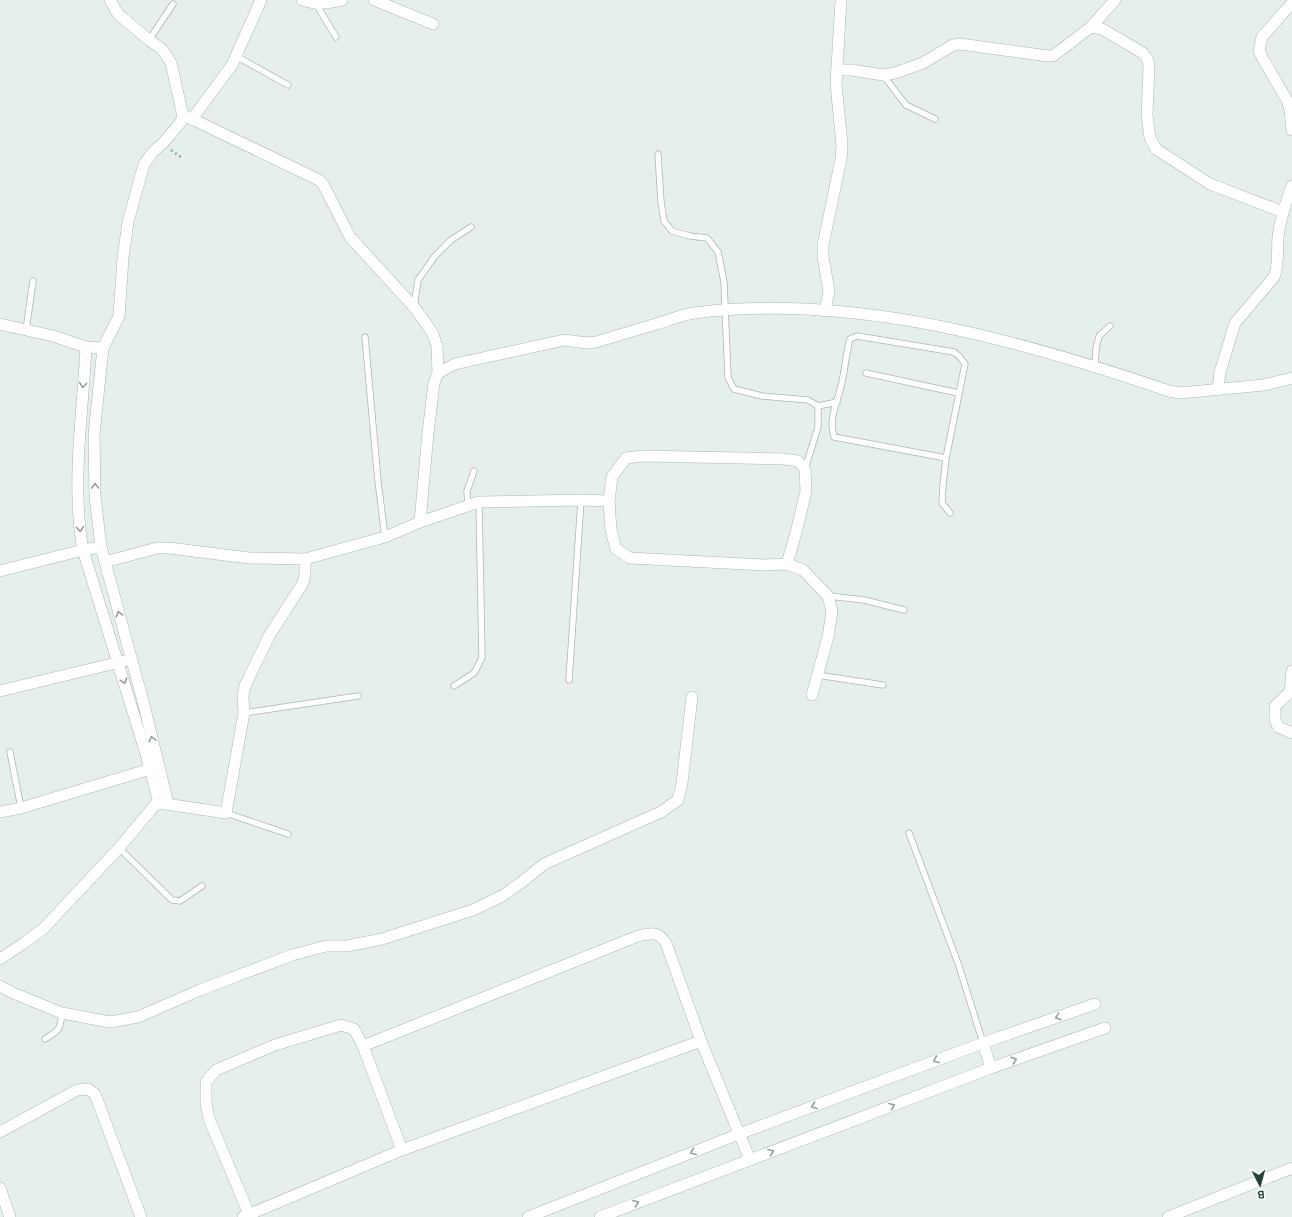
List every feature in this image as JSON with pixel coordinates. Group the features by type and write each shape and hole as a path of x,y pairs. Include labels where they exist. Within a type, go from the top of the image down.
{"street":[{"path":"110,0 118,14 162,49 171,63 188,118 320,180 350,236 414,307 432,332 437,346 438,373 434,383 420,522"},
{"path":"164,803 155,768 144,705 101,547 95,496 94,434 99,375 103,348 119,316 123,258 128,222 144,164 153,152 188,118 232,66 261,0"},
{"path":"302,0 316,4 325,4 342,0"},
{"path":"374,0 433,24"},
{"path":"825,311 829,291 823,256 823,245 841,160 842,145 836,84 841,0"},
{"path":"837,70 852,70 883,75 895,73 923,63 953,45 960,44 1053,56 1091,27 1114,0"},
{"path":"1292,3 1262,37 1259,51 1262,60 1288,102 1292,130"},
{"path":"1091,27 1106,31 1143,53 1148,60 1147,115 1150,138 1156,149 1210,184 1283,212"},
{"path":"1218,390 1220,372 1235,323 1274,277 1277,269 1278,236 1283,212 1292,186"},
{"path":"438,373 455,364 564,340 587,343 596,342 686,314 781,308 894,317 969,333 1095,366 1169,391 1180,393 1269,385 1292,378"},
{"path":"0,324 53,336 86,347 103,348"},
{"path":"86,347 79,434 78,474 80,532 118,663 155,768"},
{"path":"79,434 94,434"},
{"path":"787,564 806,491 805,469 798,461 784,458 643,456 626,458 612,477 609,501 611,530 616,549 630,558 764,565 787,564 803,570 828,596 832,611 828,637 812,695"},
{"path":"105,562 157,548 169,548 249,558 305,559 385,538 420,522 479,502 581,500 609,501"},
{"path":"0,571 101,547"},
{"path":"0,959 42,929 119,848 155,805 164,803 226,813 244,713 243,696 245,686 269,636 303,583 305,575 305,559"},
{"path":"0,691 131,659"},
{"path":"1292,671 1290,692 1275,706 1275,719 1278,727 1292,733"},
{"path":"0,986 13,993 62,1013 110,1022 138,1017 200,990 292,955 326,946 347,946 382,939 473,910 502,896 544,864 662,812 678,800 682,783 692,697"},
{"path":"0,812 21,808 155,768"},
{"path":"363,1046 638,936 649,933 657,934 666,944 701,1041 750,1160"},
{"path":"528,1217 739,1134 983,1042 1095,1004"},
{"path":"402,1150 363,1046 354,1029 341,1025 275,1045 216,1070 206,1082 206,1103 210,1119 246,1216 402,1150 701,1041"},
{"path":"600,1217 991,1068 1105,1028"},
{"path":"983,1042 991,1068"},
{"path":"0,1132 77,1090 88,1089 95,1094 141,1217"},
{"path":"1168,1217 1292,1168"},
{"path":"0,1188 10,1217"}],"lane":[{"path":"149,40 173,4"},
{"path":"316,4 336,37"},
{"path":"236,56 288,85"},
{"path":"883,75 906,105 935,119"},
{"path":"658,154 661,202 664,220 672,231 690,236 706,238 718,252 724,282 728,378 734,389 762,396 808,400 818,406 836,402"},
{"path":"414,307 418,280 434,256 451,240 471,227"},
{"path":"26,330 33,281"},
{"path":"1095,366 1096,349 1099,336 1110,326"},
{"path":"946,458 834,437 831,429 850,339 857,336 954,352 960,356 965,364 946,458 942,502 950,513"},
{"path":"365,337 378,481 385,538"},
{"path":"866,373 958,393"},
{"path":"805,469 818,427 818,406"},
{"path":"468,506 468,491 474,471"},
{"path":"569,680 581,500"},
{"path":"454,686 474,672 482,658 479,502"},
{"path":"828,596 864,600 904,610"},
{"path":"817,675 883,685"},
{"path":"244,713 358,696"},
{"path":"10,752 21,808"},
{"path":"226,813 288,834"},
{"path":"909,833 959,966 983,1042"},
{"path":"119,848 172,900 180,901 202,886"},
{"path":"45,1039 58,1031 62,1013"}]}
